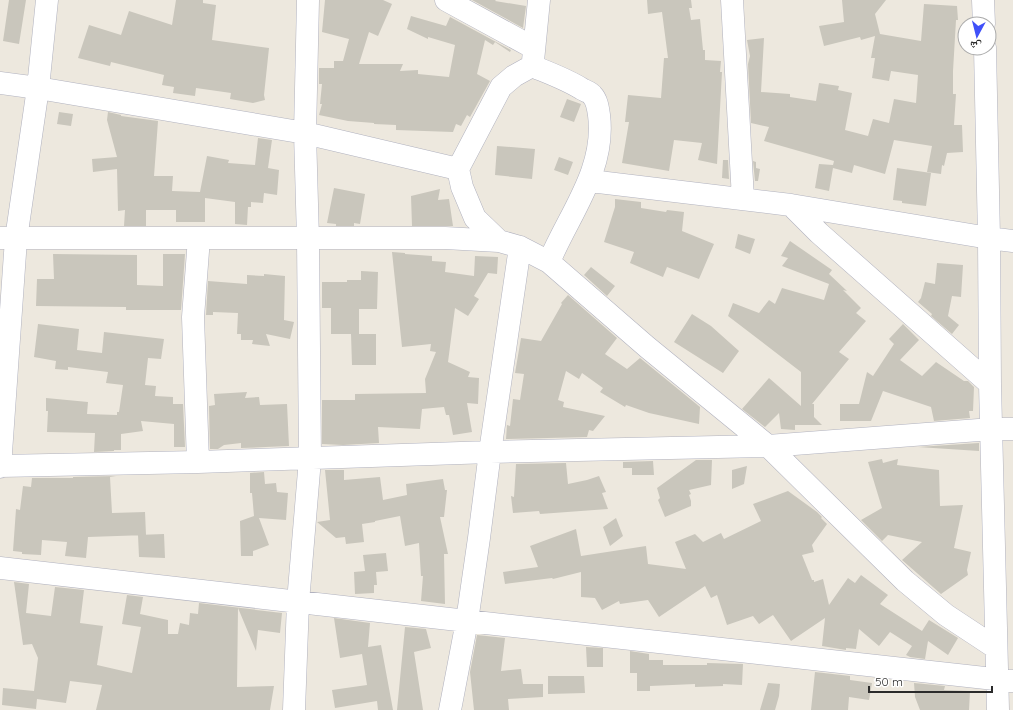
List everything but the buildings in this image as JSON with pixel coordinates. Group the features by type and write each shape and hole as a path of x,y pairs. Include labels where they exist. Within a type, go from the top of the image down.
{"street":[{"path":"46,0 38,88 8,238 0,466 310,459 490,452 768,446 1003,429"},
{"path":"294,710 298,602 310,459 308,239 305,134 308,0"},
{"path":"446,0 592,95 598,106 600,122 599,145 595,165 590,180 562,233 549,262"},
{"path":"499,241 475,218 462,187 458,169 501,87 533,57 539,0"},
{"path":"732,0 743,199"},
{"path":"983,0 984,16"},
{"path":"984,56 990,238 990,384 1003,429 996,648 1006,681 998,710"},
{"path":"0,83 38,88 305,134 458,169"},
{"path":"590,180 791,205 1013,241"},
{"path":"791,205 819,233 990,384"},
{"path":"8,238 445,238 499,241 520,247 549,262 647,347 768,446 905,581 946,615 996,648"},
{"path":"198,462 193,317 199,238"},
{"path":"450,710 467,621 480,538 490,452 520,247"},
{"path":"0,568 1006,681"}]}
